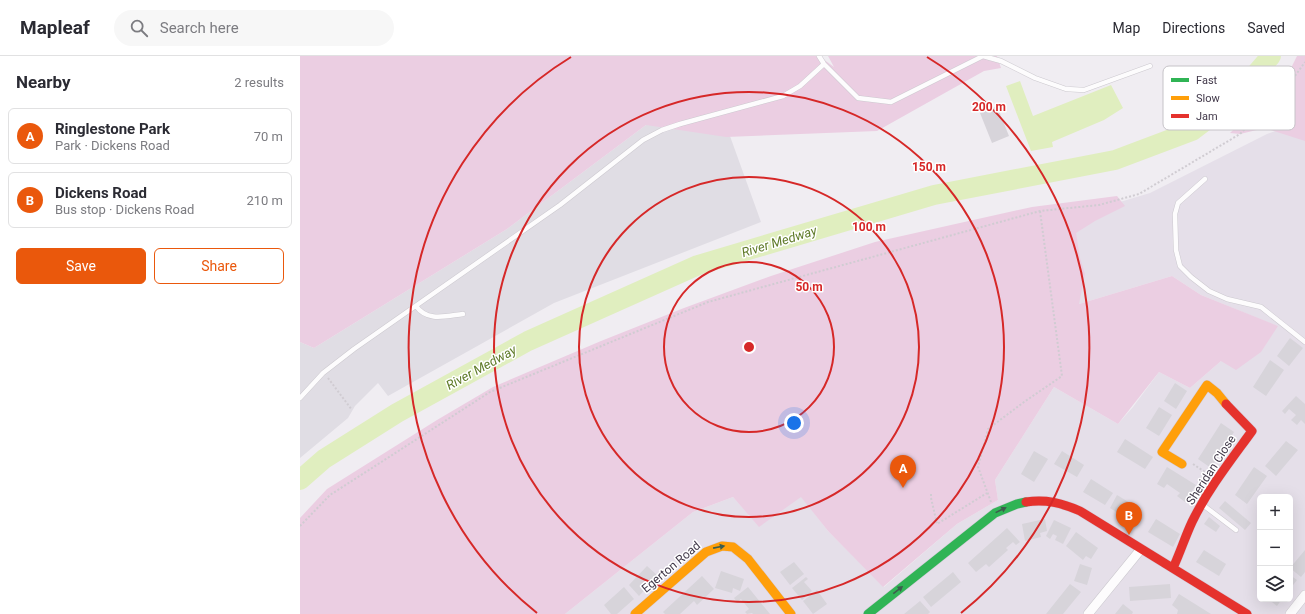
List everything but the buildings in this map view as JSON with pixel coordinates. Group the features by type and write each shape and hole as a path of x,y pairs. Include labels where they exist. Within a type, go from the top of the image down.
{"street":[{"name":"Sheridan Close","path":"1173,568 1192,523 1202,504 1252,431 1231,410 1217,393 1207,385 1162,452 1182,464"},
{"path":"868,614 995,513 1006,507 1030,501 1044,500 1057,502 1080,511 1247,614"},
{"name":"Egerton Road","path":"635,614 706,552 722,546 733,547 748,559 791,614"},
{"path":"1088,614 1141,549"},
{"path":"1290,614 1305,595"}],"lane":[{"path":"819,56 824,64 858,98 891,102 983,56 1001,61 1035,78 1066,89 1084,90 1150,66"},
{"path":"1001,61 1006,56"},
{"path":"300,398 323,373 354,349 560,205 644,140 662,130 680,124 783,96 800,86 824,64"},
{"path":"1205,179 1178,203 1175,214 1176,250 1180,266 1209,291 1227,299 1261,307 1305,342"},
{"path":"416,306 422,313 428,316 440,317 463,314"},
{"path":"1202,504 1236,530"}],"path":[{"path":"1295,76 1305,62"},
{"path":"300,526 330,495 490,392 708,302 1040,211 1099,205 1140,194 1240,134 1244,130"},
{"path":"995,513 978,467 988,429 1062,376 1040,211"},
{"path":"323,373 352,410"},
{"path":"1182,464 1188,462 1218,480"},
{"path":"931,494 930,498 937,524 987,493"}],"shaded area":[{"path":"300,56 819,56 834,67 828,56 997,56 1001,68 984,71 877,131 726,137 646,125 507,229 314,348 300,342"},
{"path":"1297,56 1305,56 1305,141 1271,130 1295,130 1295,66 1292,66"},
{"path":"1020,81 1033,116 1111,85 1123,108 1104,120 1052,142 1053,147 1031,151 1006,86"},
{"path":"1305,120 1305,614 565,614 693,512 733,497 759,526 801,496 828,531 884,587 957,524 998,500 995,480 1054,387 1118,424 1133,407 1159,372 1190,388 1221,361 1277,326 1201,295 1172,276 1079,304 1060,220 1150,193 1267,134 1278,130 1295,130 1295,124"},
{"path":"646,125 726,125 761,222 554,303 388,396 378,383 355,406 348,418 300,458 300,342 314,348 507,229"},
{"path":"1233,130 1257,130 1240,134 1230,133"},
{"path":"1117,196 1125,206 1095,221 1076,233 1080,258 1085,274 1079,304 1172,276 1201,295 1278,326 1261,352 1236,370 1221,361 1190,388 1159,372 1118,424 1054,387 995,480 998,500 957,524 883,587 828,531 801,497 759,527 733,497 693,512 565,614 300,614 300,518 327,489 437,420 493,387 601,341 684,308 771,276 875,242 1032,207"}],"waterway":[{"name":"River Medway","path":"1262,66 1271,56"},
{"name":"River Medway","path":"300,480 324,459 397,413 528,341 698,265 934,195 1115,160 1193,130"}],"traffic: fast":[{"path":"868,614 995,513 1026,502"}],"traffic: slow":[{"path":"1182,464 1162,452 1207,385 1217,393 1226,404"},
{"path":"635,614 706,552 722,546 733,547 748,559 791,614"}],"traffic: jam":[{"path":"1173,568 1198,510 1220,475 1252,431 1226,404"},
{"path":"1026,502 1054,502 1080,511 1247,614"}],"place":[{"name":"Ringlestone Park","path":"903,488"},
{"name":"Dickens Road","path":"1129,535"}]}
